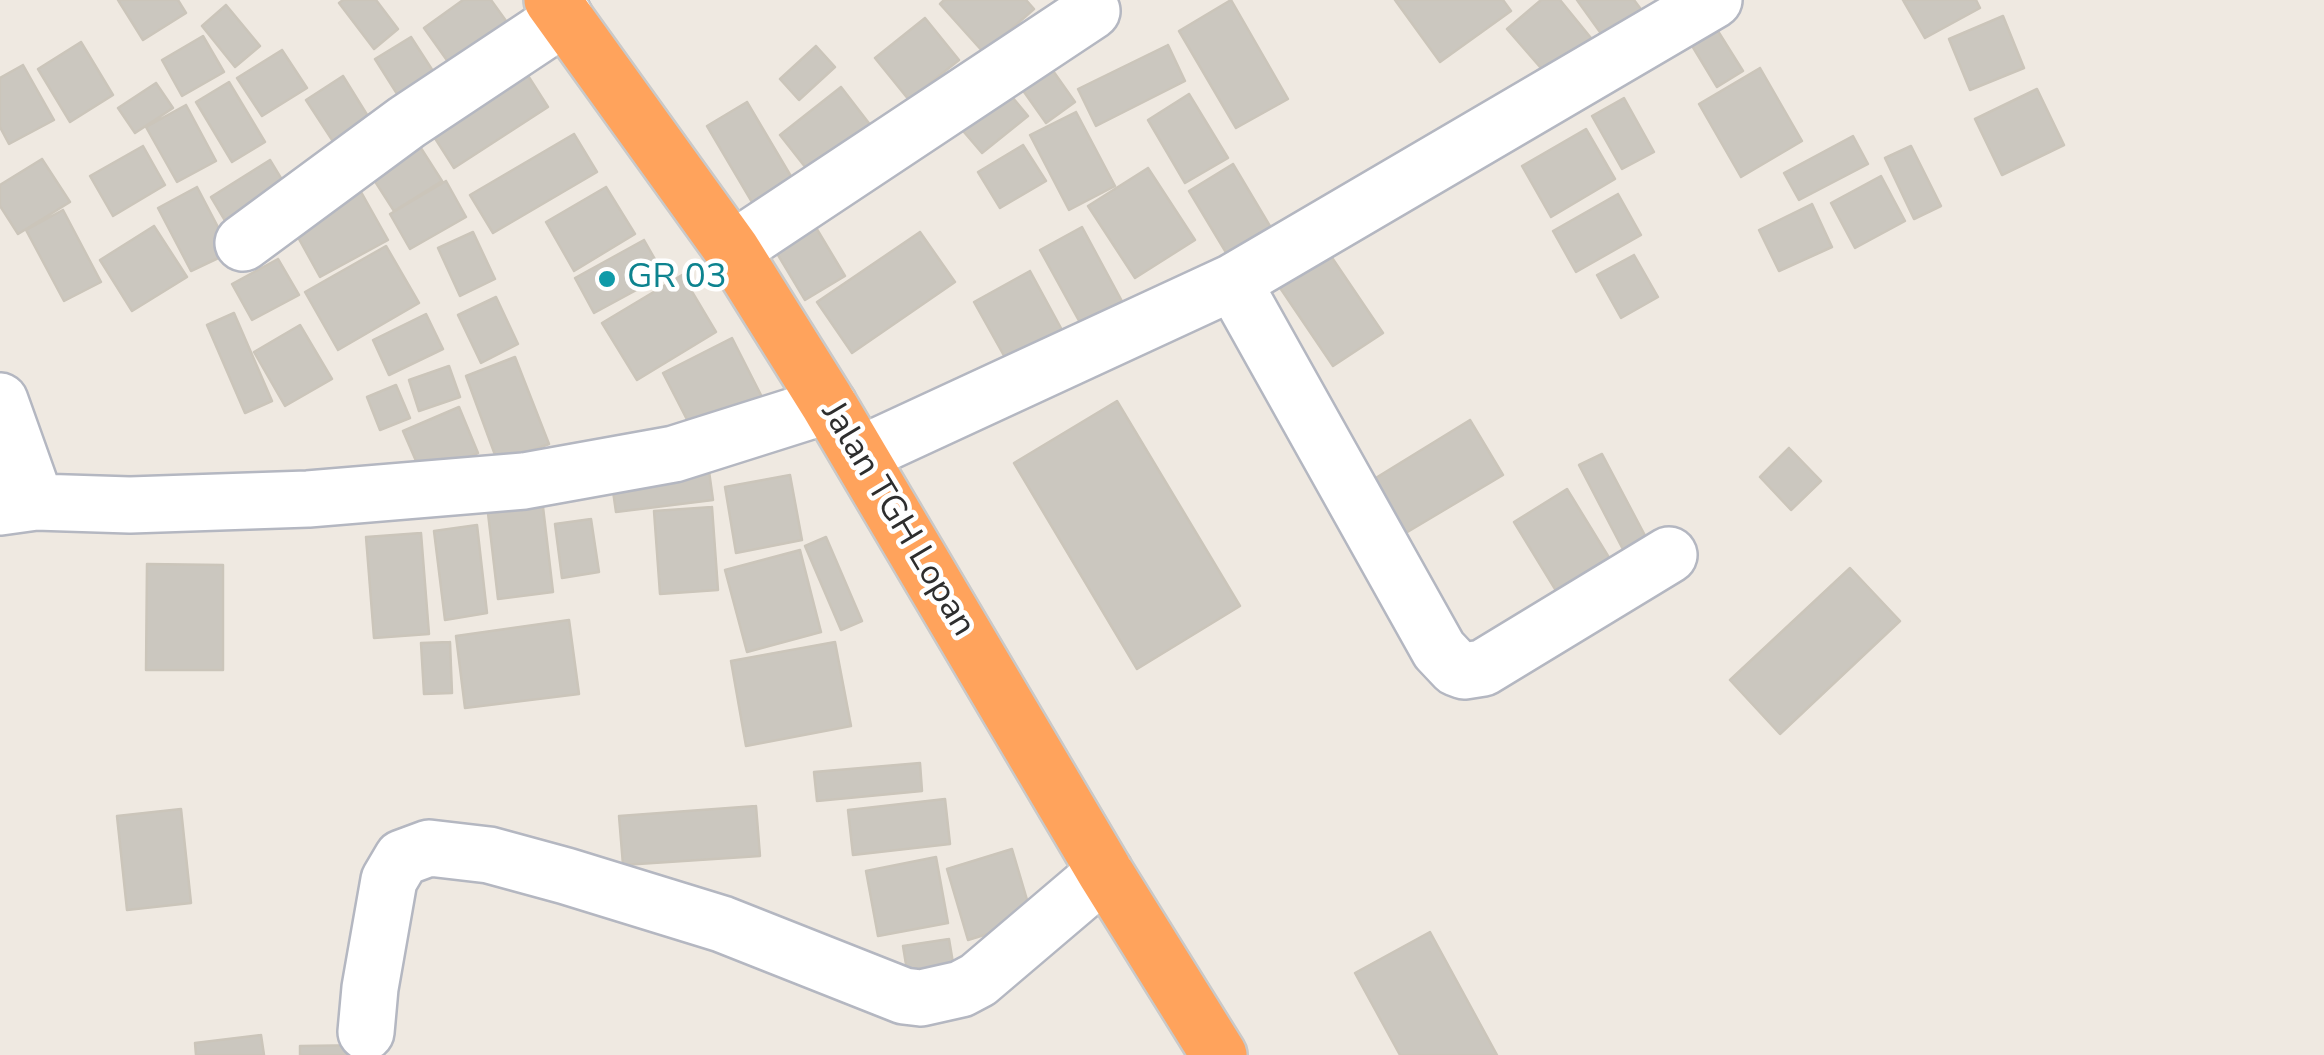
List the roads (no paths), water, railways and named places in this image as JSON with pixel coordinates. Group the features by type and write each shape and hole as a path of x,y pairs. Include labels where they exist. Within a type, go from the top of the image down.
{"highway":[{"name":"Jalan TGH Lopan","path":"558,9 732,250 830,404 1104,872 1219,1055"}],"street":[{"path":"858,455 1233,282 1714,0"},
{"path":"243,243 558,9"},
{"path":"732,250 1092,10"},
{"path":"1233,282 1439,650 1456,668 1484,668 1669,555"},
{"path":"0,401 18,504 130,505 308,499 524,481 674,454 830,404"},
{"path":"366,1032 390,880 402,858 429,848 489,854 584,881 722,924 904,996 922,998 961,990 978,980 1104,872"}],"place":[{"name":"GR 03","path":"607,279"}]}
